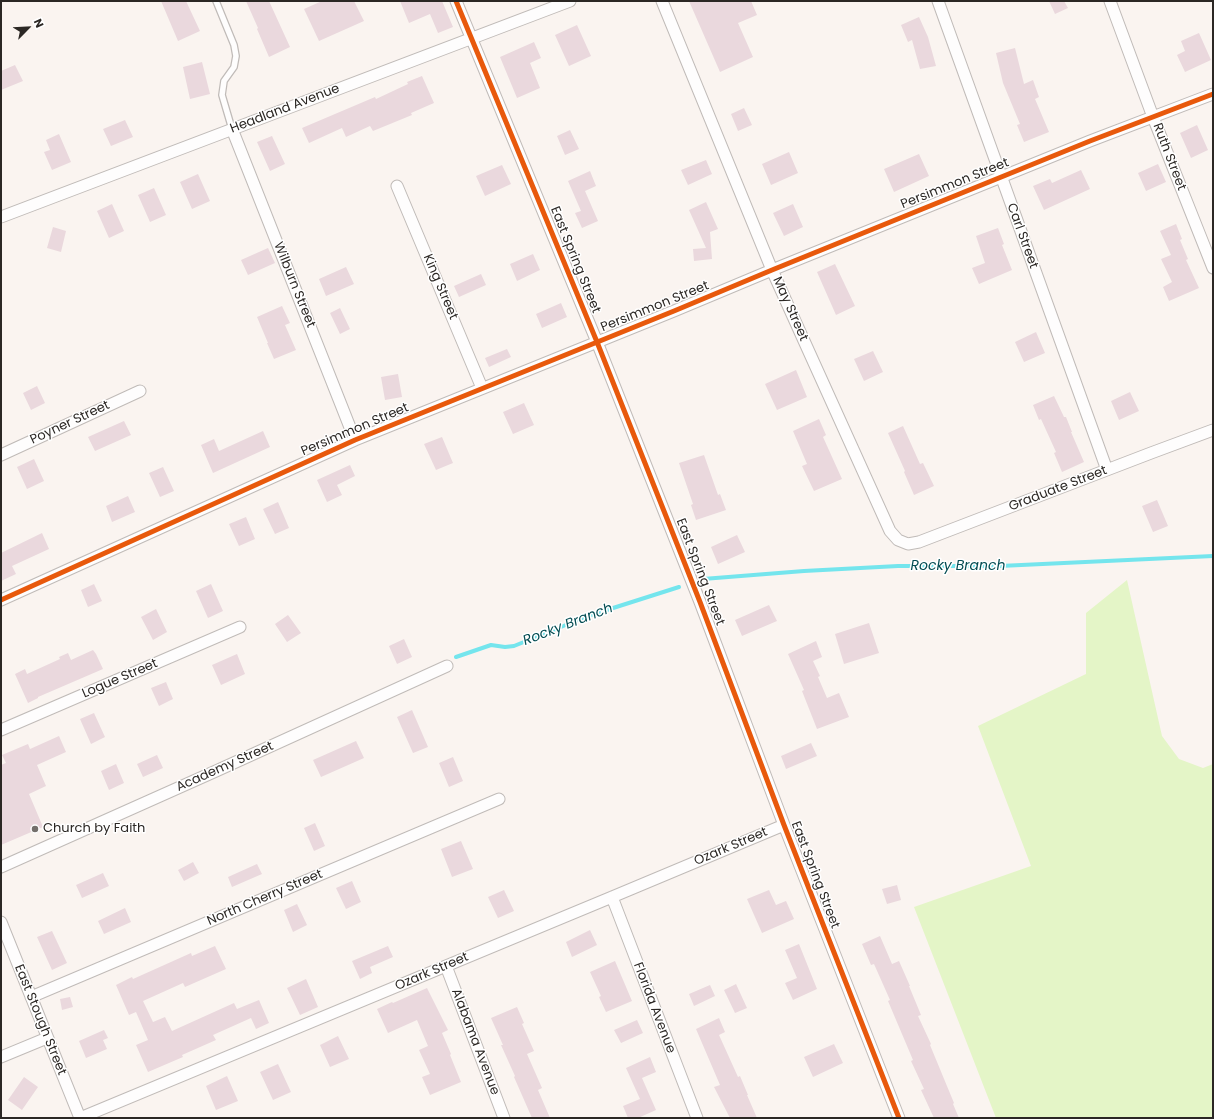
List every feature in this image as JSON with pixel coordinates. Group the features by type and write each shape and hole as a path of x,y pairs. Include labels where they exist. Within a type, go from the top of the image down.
{"street":[{"name":"East Spring Street","path":"456,1 597,342 700,602 784,825 899,1118"},
{"name":"Headland Avenue","path":"2,214 570,1"},
{"name":"May Street","path":"662,1 772,270 890,531 898,540 903,542"},
{"name":"Carl Street","path":"938,1 1106,470"},
{"name":"Ruth Street","path":"1110,1 1153,117 1213,268"},
{"name":"Persimmon Street","path":"1,600 355,440 772,270 1213,94"},
{"name":"Wilburn Street","path":"232,129 355,440"},
{"name":"King Street","path":"397,186 482,388"},
{"name":"Poyner Street","path":"1,455 140,391"},
{"name":"Graduate Street","path":"903,542 914,544 1213,430"},
{"name":"Logue Street","path":"1,730 240,627"},
{"name":"Academy Street","path":"1,867 447,666"},
{"name":"North Cherry Street","path":"31,997 499,799"},
{"name":"Ozark Street","path":"80,1118 784,825"},
{"name":"Florida Avenue","path":"612,897 697,1118"},
{"name":"East Stough Street","path":"1,922 80,1118"},
{"name":"Alabama Avenue","path":"446,966 504,1118"},
{"path":"1,1057 48,1038"}],"lane":[{"path":"216,1 234,45 236,56 234,67 224,82 222,95 232,129"}],"green space":[{"path":"1127,580 1162,736 1179,759 1203,768 1213,764 1213,1118 996,1118 914,907 1031,866 978,726 1086,674 1086,613"}],"building":[{"path":"161,1 186,1 200,31 178,41"},
{"path":"246,1 269,1 290,47 269,57"},
{"path":"322,1 354,1 364,21 319,41 304,9"},
{"path":"400,1 442,1 453,27 438,33 430,14 409,23"},
{"path":"689,1 751,1 757,15 738,23 753,57 720,72"},
{"path":"1049,1 1064,1 1068,8 1055,14"},
{"path":"919,17 928,37 936,66 920,69 912,40 908,42 901,25"},
{"path":"577,25 591,56 569,66 555,35"},
{"path":"1199,33 1211,60 1185,72 1177,55 1185,51 1181,41"},
{"path":"534,42 541,58 530,63 540,88 517,98 500,57"},
{"path":"1015,48 1024,84 1033,80 1039,97 1035,99 1049,132 1024,142 1017,125 1020,124 1003,83 996,53"},
{"path":"202,62 210,94 190,99 183,67"},
{"path":"15,65 23,81 1,90 1,71"},
{"path":"422,76 434,103 411,113 412,115 373,131 370,126 346,137 342,128 309,143 302,128 375,97 376,99 408,84 407,82"},
{"path":"744,108 752,125 738,131 731,114"},
{"path":"125,120 133,137 111,146 103,129"},
{"path":"1197,125 1208,150 1191,158 1180,133"},
{"path":"570,130 579,149 565,155 557,136"},
{"path":"59,134 71,162 52,170 44,152 50,150 46,140"},
{"path":"272,136 285,164 270,171 257,142"},
{"path":"789,152 798,173 771,185 762,164"},
{"path":"919,154 929,176 894,192 884,169"},
{"path":"706,160 712,174 688,185 681,170"},
{"path":"1158,164 1166,182 1146,191 1138,173"},
{"path":"502,165 511,184 485,196 476,176"},
{"path":"1081,170 1090,189 1044,210 1033,186 1050,179 1052,183"},
{"path":"590,171 596,186 585,191 598,221 582,228 575,213 581,211 568,181"},
{"path":"198,174 210,201 192,209 180,182"},
{"path":"154,188 166,215 150,222 138,195"},
{"path":"706,202 718,229 710,232 712,259 694,261 693,249 706,248 689,210"},
{"path":"112,204 124,231 109,238 97,211"},
{"path":"793,204 803,227 784,236 773,213"},
{"path":"1176,224 1182,239 1180,240 1188,259 1186,260 1199,288 1169,301 1163,287 1172,282 1161,259 1171,255 1160,231"},
{"path":"53,227 66,231 61,252 47,248"},
{"path":"998,228 1004,244 1002,245 1012,270 979,284 972,268 985,263 976,236"},
{"path":"268,248 275,263 248,275 241,260"},
{"path":"533,254 540,270 517,281 510,264"},
{"path":"835,264 855,306 836,315 817,272"},
{"path":"346,267 354,284 326,296 319,279"},
{"path":"481,274 486,285 459,297 454,286"},
{"path":"561,303 567,317 542,328 536,314"},
{"path":"282,306 290,323 285,325 296,350 274,359 257,317"},
{"path":"340,308 350,329 340,334 330,313"},
{"path":"1036,332 1045,353 1024,362 1015,342"},
{"path":"507,349 511,357 489,367 485,358"},
{"path":"873,351 883,372 864,381 854,359"},
{"path":"796,370 807,397 777,410 765,384"},
{"path":"398,374 402,397 385,400 381,377"},
{"path":"37,386 45,403 31,410 23,393"},
{"path":"1130,392 1139,411 1119,420 1111,401"},
{"path":"1054,396 1064,417 1066,417 1084,462 1062,472 1054,453 1056,452 1041,419 1039,420 1033,405"},
{"path":"524,403 534,425 513,434 503,412"},
{"path":"819,419 826,435 823,437 842,479 814,491 802,466 807,464 793,431"},
{"path":"124,421 131,435 95,451 88,437"},
{"path":"903,426 920,464 923,463 934,486 914,495 888,433"},
{"path":"263,431 270,447 213,473 201,445 214,439 219,451"},
{"path":"442,437 453,463 436,470 424,444"},
{"path":"704,455 718,495 720,494 726,510 696,520 691,505 693,504 679,463"},
{"path":"34,459 44,481 27,489 17,467"},
{"path":"350,465 355,476 337,485 342,495 327,502 317,480"},
{"path":"163,467 174,491 160,497 149,473"},
{"path":"128,496 135,512 112,522 106,506"},
{"path":"1157,500 1168,526 1153,532 1142,506"},
{"path":"278,502 289,528 275,534 263,509"},
{"path":"246,517 255,539 239,546 229,524"},
{"path":"42,533 49,549 12,566 16,574 1,581 1,553"},
{"path":"737,535 745,552 718,564 711,547"},
{"path":"94,584 102,601 88,607 81,590"},
{"path":"211,584 223,611 208,618 196,591"},
{"path":"769,605 777,621 742,636 735,620"},
{"path":"156,609 167,632 153,640 141,617"},
{"path":"288,615 301,633 287,642 275,624"},
{"path":"869,623 879,653 844,664 835,634"},
{"path":"404,639 412,657 397,664 389,646"},
{"path":"816,641 822,657 813,661 820,676 818,677 827,698 839,693 849,717 817,729 802,691 804,690 788,654"},
{"path":"93,650 103,669 38,697 28,703 15,674 25,669 27,674 60,659 59,657 68,653 71,660"},
{"path":"237,654 245,674 221,685 212,665"},
{"path":"166,682 173,699 159,706 151,688"},
{"path":"412,710 428,747 413,753 397,717"},
{"path":"94,713 105,737 91,744 80,719"},
{"path":"59,736 66,752 37,765 46,786 29,794 43,827 1,845 1,765 6,763 2,755 28,744 30,749"},
{"path":"356,741 364,758 321,777 313,760"},
{"path":"811,743 817,756 786,769 781,756"},
{"path":"157,755 163,768 143,777 137,764"},
{"path":"453,757 463,781 449,787 439,763"},
{"path":"116,764 124,783 109,790 101,771"},
{"path":"315,823 325,846 314,851 304,828"},
{"path":"461,841 473,869 452,877 441,849"},
{"path":"193,862 199,873 184,881 178,870"},
{"path":"257,864 262,874 232,887 228,877"},
{"path":"103,873 109,886 82,898 76,885"},
{"path":"352,881 361,902 346,909 336,888"},
{"path":"897,885 901,900 887,904 882,889"},
{"path":"504,890 514,911 498,918 488,897"},
{"path":"769,890 776,905 786,901 794,919 762,933 747,899"},
{"path":"297,904 307,925 293,932 284,910"},
{"path":"125,908 131,922 104,934 98,921"},
{"path":"590,930 597,945 572,957 566,942"},
{"path":"52,931 67,963 52,970 37,937"},
{"path":"880,936 892,964 899,961 910,986 921,1015 918,1016 931,1044 930,1045 959,1118 934,1118 921,1090 924,1089 911,1061 913,1060 888,1001 890,1000 874,964 871,965 862,944"},
{"path":"799,944 817,989 793,1000 785,983 797,978 785,950"},
{"path":"215,946 226,969 185,987 183,983 143,1001 153,1022 165,1017 172,1031 234,1003 237,1009 259,1000 269,1023 256,1029 251,1018 213,1035 216,1040 182,1055 183,1057 148,1072 136,1045 148,1040 136,1012 129,1015 116,985 191,953 192,956"},
{"path":"388,946 393,957 370,967 372,973 360,979 352,961"},
{"path":"615,961 632,1001 606,1012 599,997 601,996 590,972"},
{"path":"306,979 318,1007 300,1015 287,988"},
{"path":"736,984 747,1008 735,1013 724,990"},
{"path":"710,985 715,996 694,1006 689,994"},
{"path":"427,988 448,1030 442,1033 461,1082 430,1095 422,1077 430,1074 419,1050 428,1046 417,1020 388,1033 377,1009"},
{"path":"70,997 73,1007 62,1010 60,999"},
{"path":"517,1007 524,1023 522,1024 534,1051 527,1054 542,1088 538,1090 550,1118 532,1118 491,1018"},
{"path":"719,1018 725,1032 719,1035 738,1077 740,1076 757,1118 730,1118 714,1087 720,1085 696,1029"},
{"path":"637,1020 643,1033 621,1043 614,1030"},
{"path":"104,1030 108,1038 103,1040 107,1049 86,1058 79,1041"},
{"path":"338,1036 349,1059 330,1067 320,1045"},
{"path":"834,1044 843,1063 813,1077 804,1057"},
{"path":"650,1057 656,1072 642,1078 656,1110 638,1118 628,1118 623,1106 640,1099 626,1068"},
{"path":"278,1064 291,1092 273,1100 260,1072"},
{"path":"227,1076 238,1101 216,1110 206,1086"},
{"path":"24,1077 38,1087 22,1110 8,1100"}],"waterway":[{"name":"Rocky Branch","path":"703,579 804,571 898,566 1000,566 1213,556"},
{"name":"Rocky Branch","path":"456,657 491,645 505,647 514,646 588,616 679,587"}],"cycle path":[{"path":"456,1 597,342 700,602 784,825 899,1118"},
{"path":"1,600 355,440 1090,141 1213,94"}],"place":[{"name":"Church by Faith","path":"35,829"}]}
